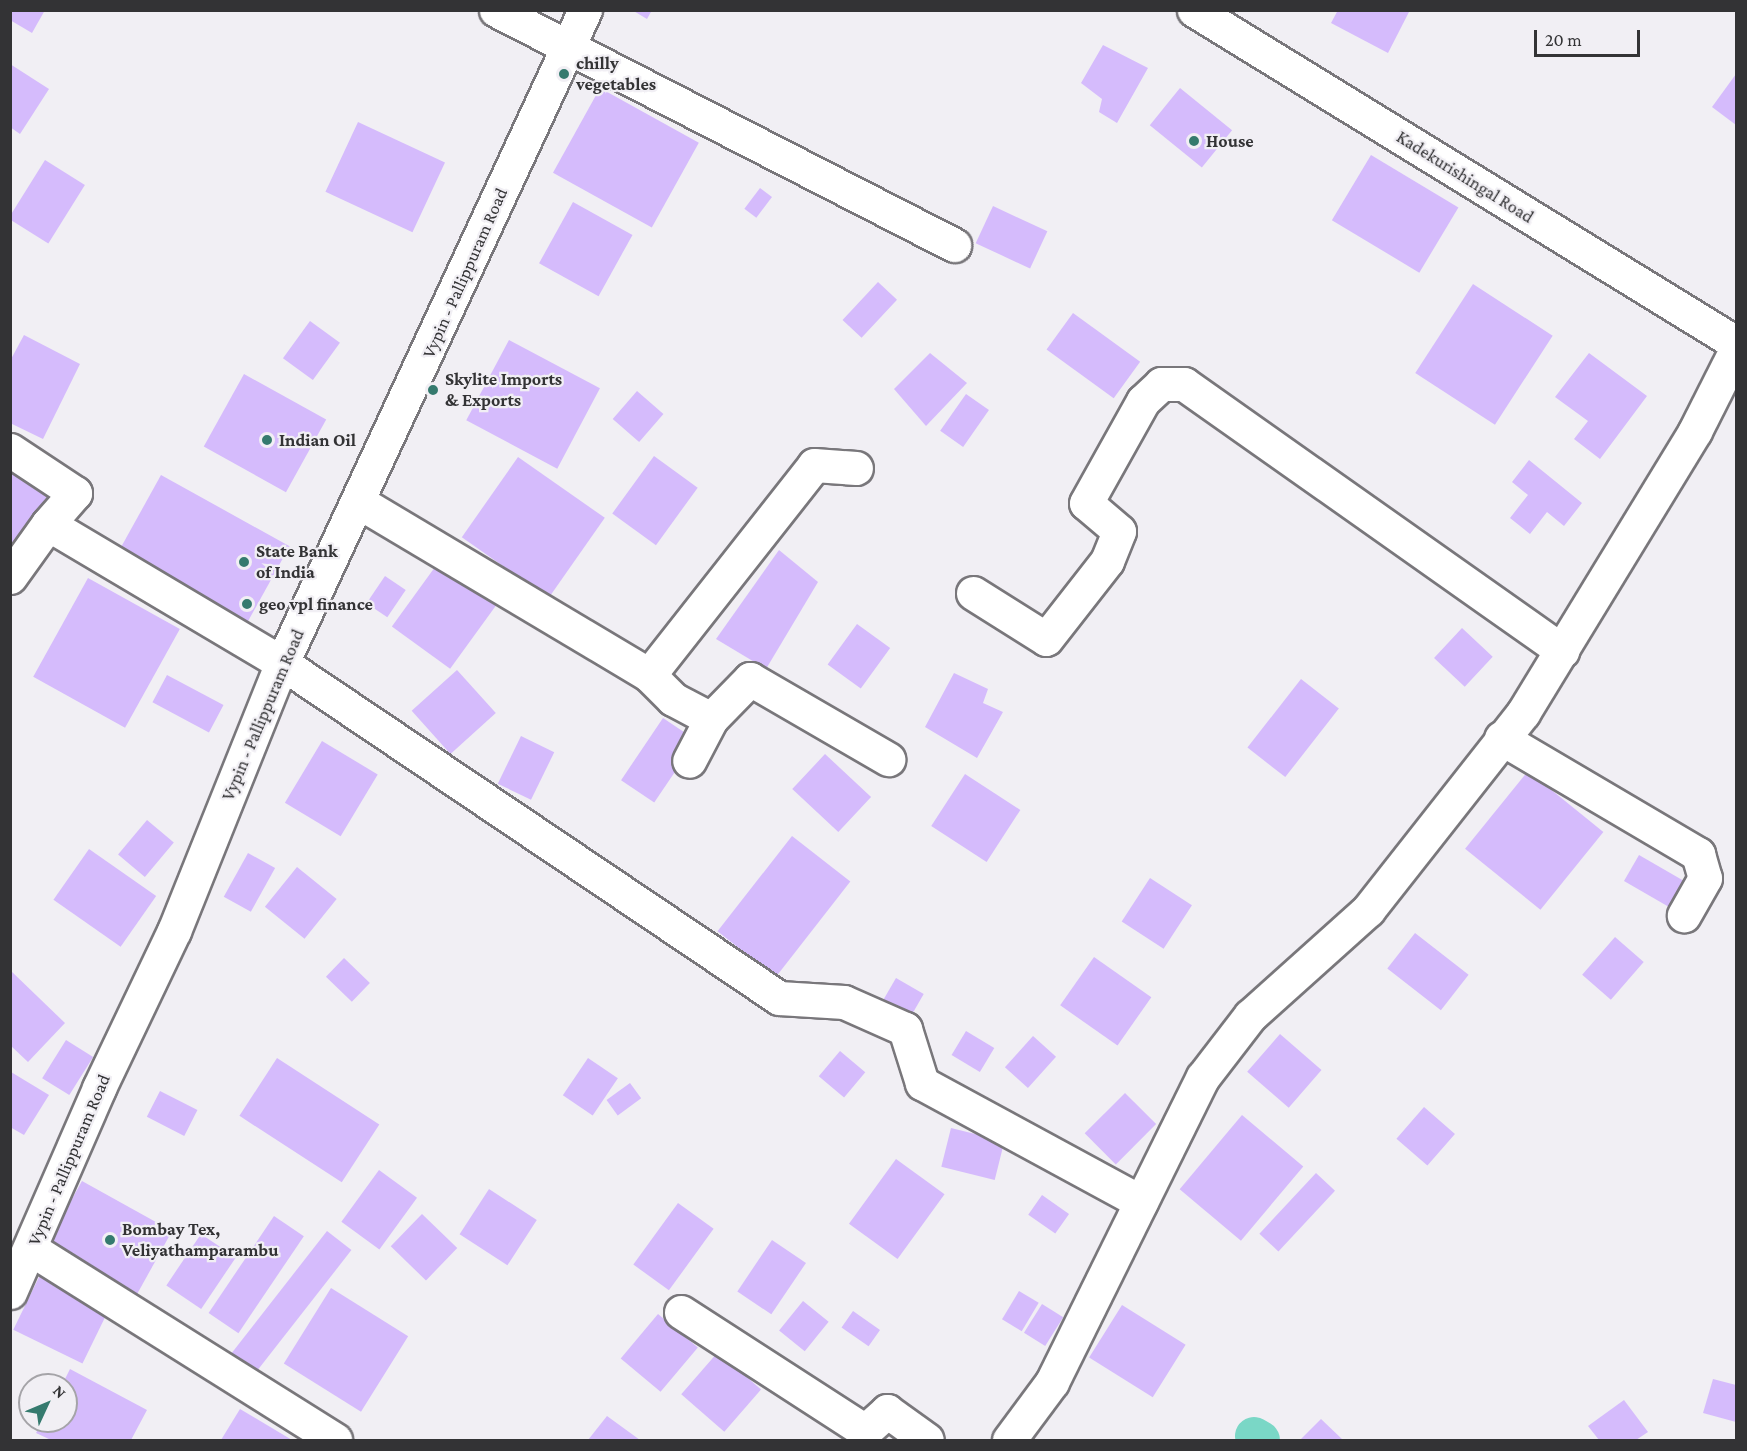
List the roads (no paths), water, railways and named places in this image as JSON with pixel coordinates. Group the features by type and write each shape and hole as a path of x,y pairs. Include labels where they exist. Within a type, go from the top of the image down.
{"street":[{"path":"496,10 954,245"},
{"name":"Vypin - Pallippuram Road","path":"10,1292 21,1242 99,1088 174,931 282,663 359,502 585,10"},
{"name":"Kadekurishingal Road","path":"1194,10 1737,343"},
{"path":"1009,1440 1053,1382 1203,1077 1250,1016 1368,910 1501,738 1523,713 1695,431 1737,350"},
{"path":"973,593 1046,639 1107,561 1119,531 1086,503 1143,401 1161,384 1184,384 1562,651"},
{"path":"10,450 75,493 48,524 10,577"},
{"path":"649,675 814,465 856,468"},
{"path":"359,502 649,675 673,699 711,719"},
{"path":"48,524 282,663 780,998 844,1002 905,1029 922,1083 1141,1202"},
{"path":"689,761 711,719 750,679 888,759"},
{"path":"1501,738 1698,854 1705,878 1684,915"},
{"path":"21,1242 335,1440"},
{"path":"681,1312 865,1431 887,1411 927,1440"}],"waterway":[{"path":"1254,1436 1261,1440"}],"place":[{"name":"chilly vegetables","path":"564,74"},
{"name":"House","path":"1194,141"},
{"name":"Skylite Imports & Exports","path":"433,390"},
{"name":"Indian Oil","path":"267,440"},
{"name":"State Bank of India","path":"244,562"},
{"name":"geo vpl finance","path":"247,604"},
{"name":"Bombay Tex, Veliyathamparambu","path":"110,1240"}]}
